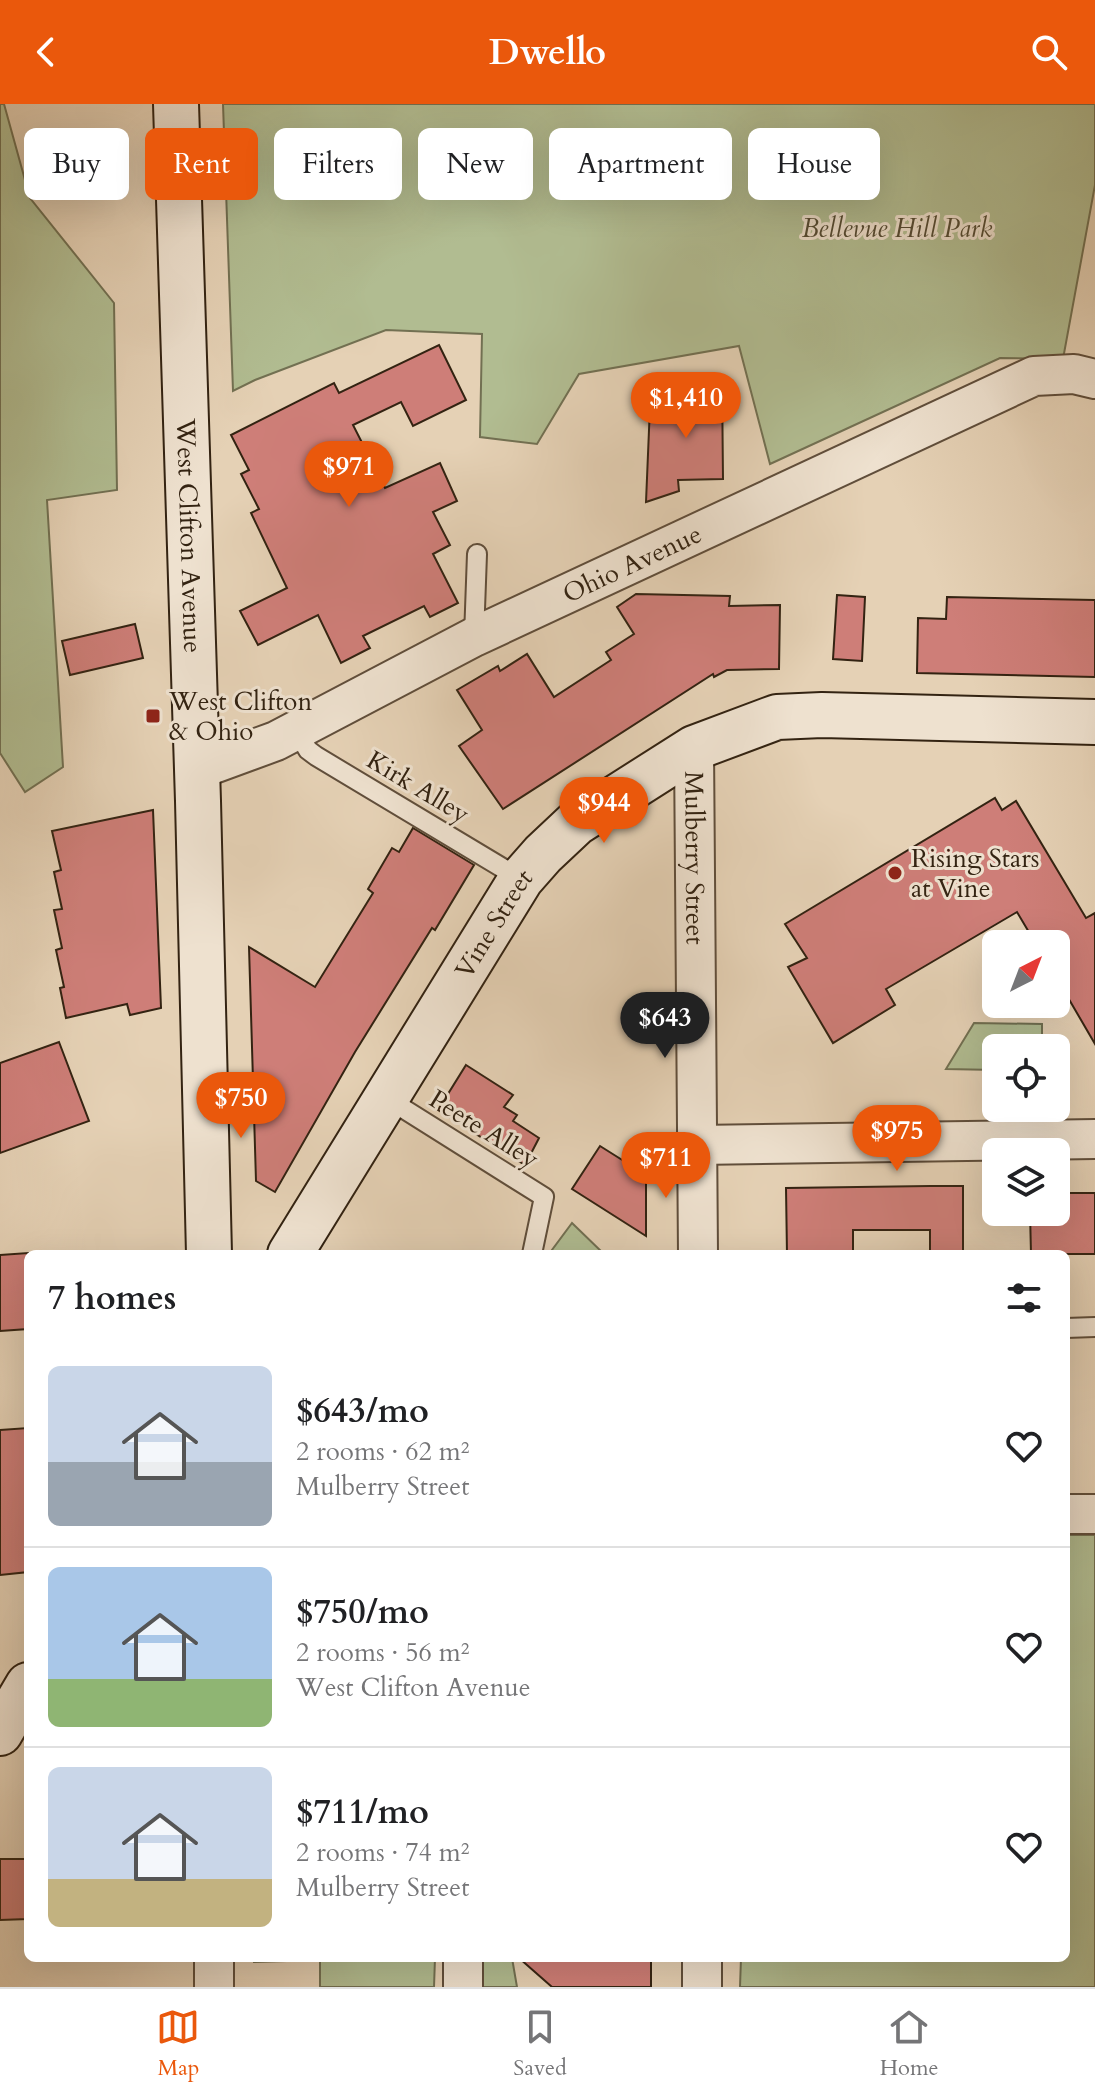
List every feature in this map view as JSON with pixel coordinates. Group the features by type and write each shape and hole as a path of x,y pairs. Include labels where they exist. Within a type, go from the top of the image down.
{"main road":[{"name":"West Clifton Avenue","path":"176,104 209,1250"},
{"name":"Vine Street","path":"293,1250 521,879 576,823 694,748 777,717 822,715 1095,722"},
{"path":"0,1733 24,1692"}],"street":[{"name":"Ohio Avenue","path":"197,770 276,741 474,637 1034,376 1084,377"},
{"name":"Mulberry Street","path":"694,748 698,1250"},
{"path":"697,1145 1095,1139"},
{"path":"1070,1514 1095,1514"},
{"path":"214,1962 214,1987"},
{"path":"463,1962 463,1987"},
{"path":"702,1962 702,1987"}],"lane":[{"path":"474,637 477,554"},
{"name":"Kirk Alley","path":"296,730 308,750 316,756 521,879"},
{"name":"Peete Alley","path":"388,1099 544,1197 533,1250"},
{"path":"1070,1328 1095,1327"}],"green space":[{"path":"0,104 4,104 24,176 24,200 32,200 114,303 117,490 47,500 63,767 25,792 0,753"},
{"name":"Bellevue Hill Park","path":"223,104 1095,104 1095,185 1063,359 1000,358 770,464 739,346 579,374 537,444 480,437 482,334 386,330 233,391 226,200 258,200 258,128 224,128"},
{"path":"974,1023 1042,1024 1042,1034 982,1034 982,1070 946,1069"},
{"path":"572,1223 600,1250 552,1250"},
{"path":"1070,1535 1095,1535 1095,1987 740,1987 741,1962 1070,1962"},
{"path":"320,1962 435,1962 434,1987 320,1987"},
{"path":"480,1962 513,1962 517,1987 479,1987"}],"building":[{"path":"439,345 466,400 413,426 401,402 353,425 385,488 440,463 457,501 433,512 450,545 433,554 458,603 430,617 424,606 363,636 370,648 341,663 318,615 258,645 240,611 287,588 251,513 259,509 241,474 249,470 231,435 334,383 339,393"},
{"path":"722,378 723,479 678,480 679,491 646,502 650,406 690,409 689,379"},
{"path":"636,594 730,596 729,606 780,605 779,669 727,670 714,677 713,674 503,809 459,746 482,730 457,690 498,666 500,671 527,654 554,697 611,660 606,652 634,634 617,607"},
{"path":"837,595 865,597 862,661 833,659"},
{"path":"947,597 1095,600 1095,677 917,673 918,618 946,619"},
{"path":"135,624 143,658 70,675 62,641"},
{"path":"995,798 1002,810 1016,801 1086,918 1095,913 1095,1044 1070,1001 1070,930 1028,930 1017,912 886,989 895,1005 833,1043 788,967 807,958 785,924"},
{"path":"153,810 161,1008 130,1015 127,1004 66,1018 60,988 64,987 56,950 62,948 54,910 62,909 54,872 61,870 52,831"},
{"path":"413,828 474,865 355,1052 275,1192 256,1181 249,947 315,987 373,893 368,889 392,848 399,852"},
{"path":"59,1042 89,1121 0,1153 0,1063"},
{"path":"466,1065 513,1095 504,1107 517,1115 513,1121 539,1138 525,1165 438,1110"},
{"path":"600,1146 646,1175 646,1236 572,1189"},
{"path":"963,1186 963,1250 930,1250 930,1230 853,1230 853,1250 787,1250 786,1188"},
{"path":"1070,1193 1095,1193 1095,1254 1070,1254 1070,1250 1031,1250 1030,1226 1070,1226"},
{"path":"24,1253 24,1329 0,1331 0,1255"},
{"path":"24,1428 24,1572 0,1575 0,1430"},
{"path":"0,1859 24,1859 24,1919 0,1920"},
{"path":"524,1962 651,1962 651,1987 552,1987"}],"place":[{"name":"West Clifton & Ohio","path":"153,716"},
{"name":"Rising Stars at Vine","path":"895,873"}]}
